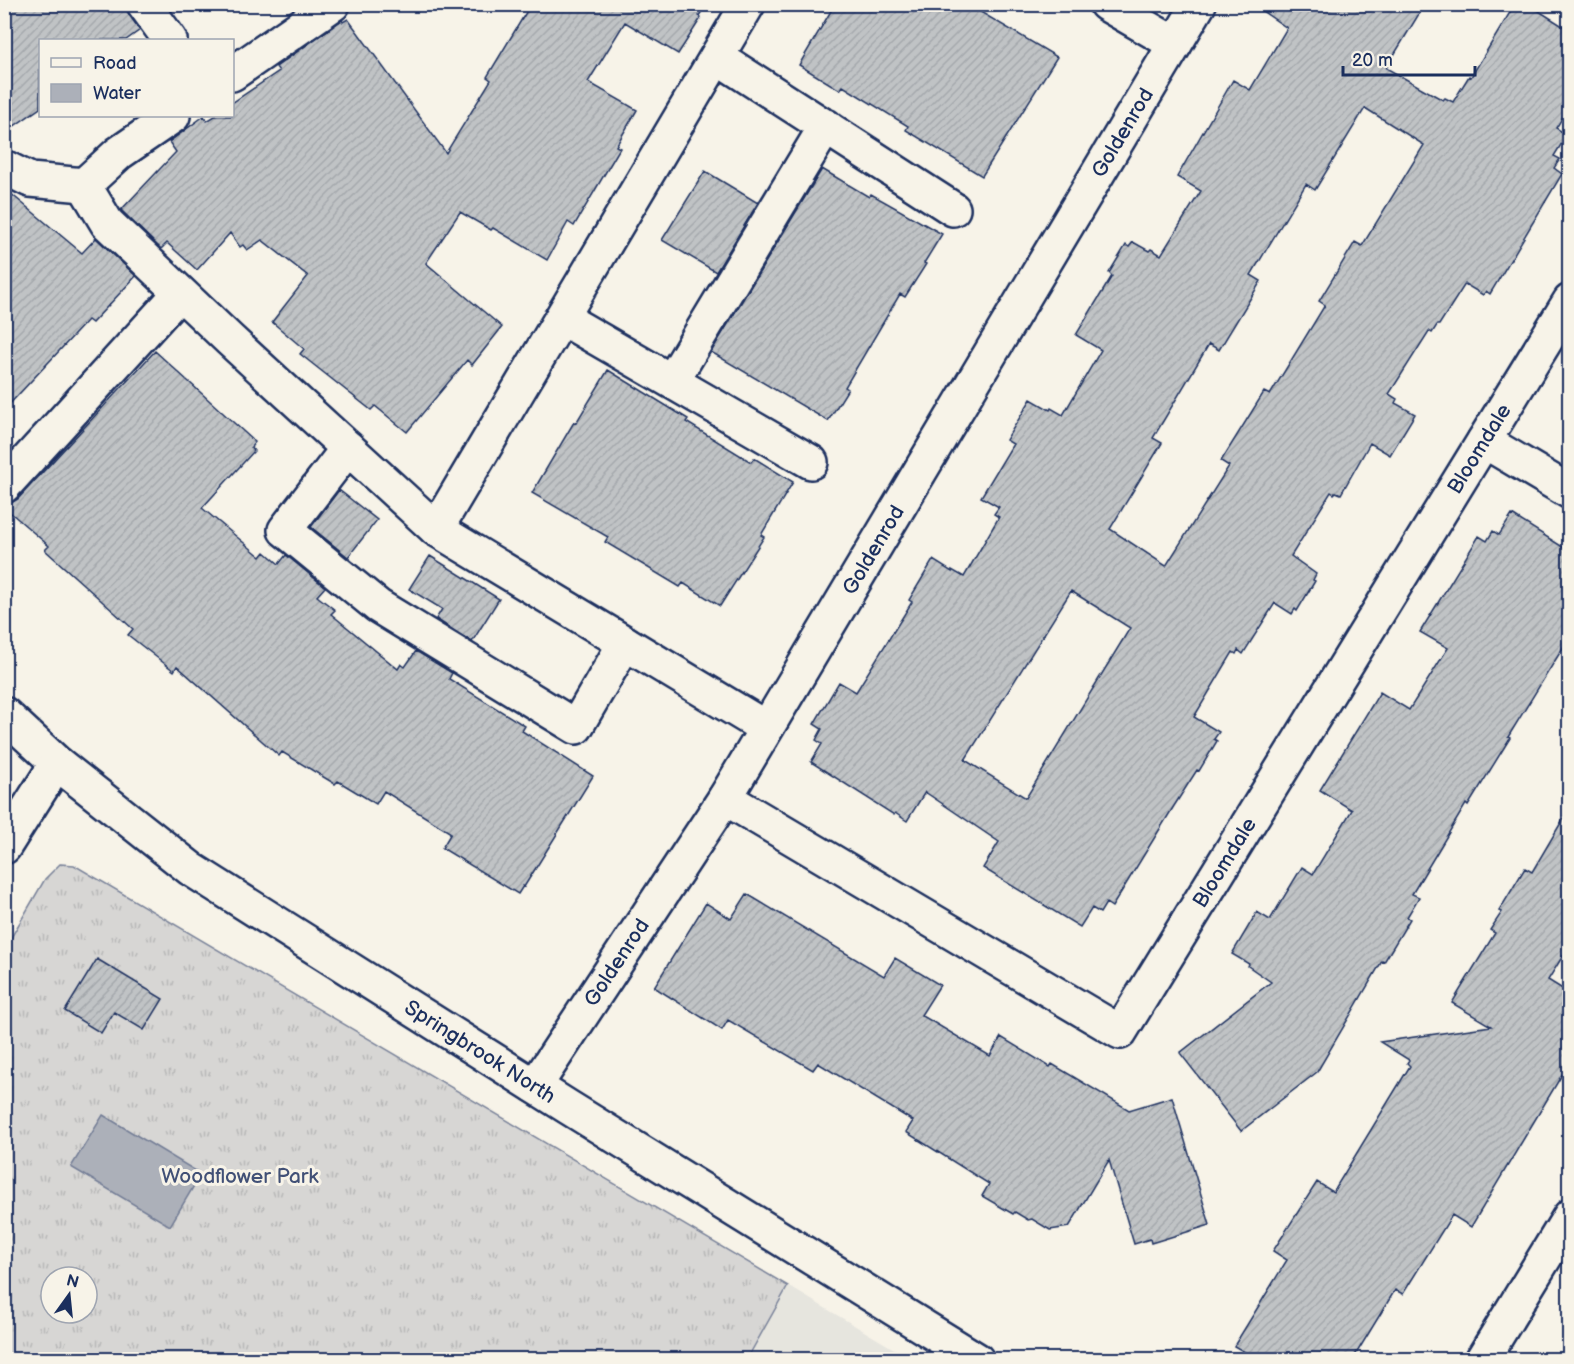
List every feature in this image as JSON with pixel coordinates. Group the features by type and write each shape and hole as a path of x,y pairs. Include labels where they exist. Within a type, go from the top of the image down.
{"street":[{"path":"144,4 169,39"},
{"path":"234,73 333,4"},
{"path":"436,529 748,4"},
{"path":"1106,4 1175,44"},
{"name":"Goldenrod","path":"535,1086 725,798 1199,4"},
{"path":"717,57 953,209"},
{"path":"4,167 30,180 84,185 119,153 172,117"},
{"path":"672,381 826,126"},
{"path":"84,185 107,223 436,529 766,728"},
{"path":"4,486 180,293"},
{"name":"Bloomdale","path":"725,798 1120,1032 1569,302"},
{"path":"562,318 811,462"},
{"path":"1484,441 1569,492"},
{"path":"348,448 285,530 378,606 576,728 625,643"},
{"name":"Springbrook North","path":"4,714 57,763 191,869 535,1086 977,1359"},
{"path":"4,847 57,763"},
{"path":"1482,1359 1569,1216"}],"shaded area":[{"path":"788,1286 911,1359 747,1360"}],"green space":[{"name":"Woodflower Park","path":"60,864 74,865 788,1286 747,1359 5,1360 5,948 45,879"}],"water":[{"path":"103,1115 201,1174 170,1226 71,1167"}],"building":[{"path":"4,4 125,4 129,15 140,30 127,39 39,39 39,109 4,133"},
{"path":"531,4 706,4 699,16 701,18 678,54 625,22 588,82 637,110 616,146 620,148 574,226 568,222 547,260 493,228 491,230 460,212 426,263 502,327 472,365 467,360 407,432 375,406 371,410 300,354 304,349 272,322 308,276 262,240 247,250 243,245 240,247 230,233 197,270 167,243 161,249 121,210 176,152 169,142 203,117 207,121 213,117 234,117 234,102 279,71 276,67 342,20 343,22 348,19 446,153 491,80 487,77"},
{"path":"835,4 967,4 1057,57 982,176 906,130 908,126 843,86 840,90 799,65"},
{"path":"1252,4 1425,4 1386,68 1443,100 1445,98 1453,102 1469,76 1471,77 1515,4 1528,4 1569,30 1569,107 1556,128 1567,135 1554,156 1560,159 1554,168 1562,174 1490,294 1486,291 1483,295 1465,284 1439,325 1432,333 1429,331 1389,394 1397,399 1395,403 1415,414 1390,455 1370,443 1341,494 1331,492 1291,556 1316,574 1313,580 1315,581 1297,611 1295,609 1292,614 1275,603 1243,654 1238,650 1236,654 1233,652 1194,717 1219,732 1214,739 1217,741 1112,907 1106,903 1100,913 1092,908 1080,927 983,868 999,842 925,792 907,821 811,762 822,744 816,740 822,729 814,724 839,682 856,692 912,602 909,600 933,560 964,577 999,517 994,514 999,507 981,497 1013,444 1006,440 1031,399 1063,415 1101,350 1076,335 1112,276 1109,273 1126,245 1129,247 1133,242 1161,255 1201,191 1177,177 1233,80 1250,90 1287,28","holes":["1365,108 1424,145 1362,246 1355,242 1319,301 1325,305 1270,395 1264,392 1221,461 1229,466 1166,566 1110,529 1162,443 1153,438 1209,344 1219,350 1261,281 1251,275 1306,184 1315,190","1071,591 1130,628 1026,798 965,760"]},
{"path":"822,169 869,197 871,194 942,234 905,297 900,294 845,387 848,389 828,421 711,352"},
{"path":"705,171 758,203 716,272 662,240"},
{"path":"4,188 82,253 96,238 136,276 92,323 88,320 4,410"},
{"path":"155,351 255,442 251,447 254,451 202,508 261,557 265,552 279,564 286,555 325,587 317,596 335,610 331,614 398,669 401,664 405,667 416,651 452,673 449,679 525,726 522,731 593,776 518,894 442,848 451,833 384,791 376,804 338,781 335,784 282,752 279,756 177,666 174,671 128,635 133,629 45,550 49,546 4,507 18,499"},
{"path":"608,370 688,419 686,422 751,462 754,458 793,482 761,535 764,537 720,606 683,583 680,587 605,542 608,537 532,493"},
{"path":"339,490 377,520 348,557 311,527"},
{"path":"1512,515 1569,551 1569,638 1508,737 1510,738 1468,806 1466,804 1412,894 1419,897 1407,917 1410,919 1384,962 1382,961 1317,1072 1241,1131 1180,1053 1271,982 1232,954 1257,912 1270,920 1302,867 1313,874 1352,810 1320,790 1380,692 1409,710 1448,648 1420,632 1479,536 1487,541 1493,531 1499,535"},
{"path":"430,556 499,599 472,642 436,619 442,609 409,589"},
{"path":"1569,809 1569,946 1548,980 1569,993 1569,1063 1471,1227 1452,1215 1403,1294 1395,1290 1353,1359 1257,1359 1234,1346 1287,1260 1273,1251 1317,1182 1333,1192 1410,1066 1407,1063 1409,1060 1380,1042 1491,1026 1452,1003 1495,933 1490,930 1502,912 1499,911 1525,868 1532,872"},
{"path":"747,894 884,976 895,958 940,985 921,1015 990,1056 1001,1037 1050,1067 1052,1064 1129,1110 1172,1097 1210,1225 1151,1243 1150,1239 1134,1244 1109,1160 1069,1227 1050,1230 1032,1219 1028,1220 1015,1212 1013,1214 982,1196 989,1184 906,1132 913,1121 818,1063 813,1070 728,1020 722,1030 654,987 706,903 731,919"},
{"path":"97,959 163,999 144,1030 114,1012 101,1033 65,1011"}]}
